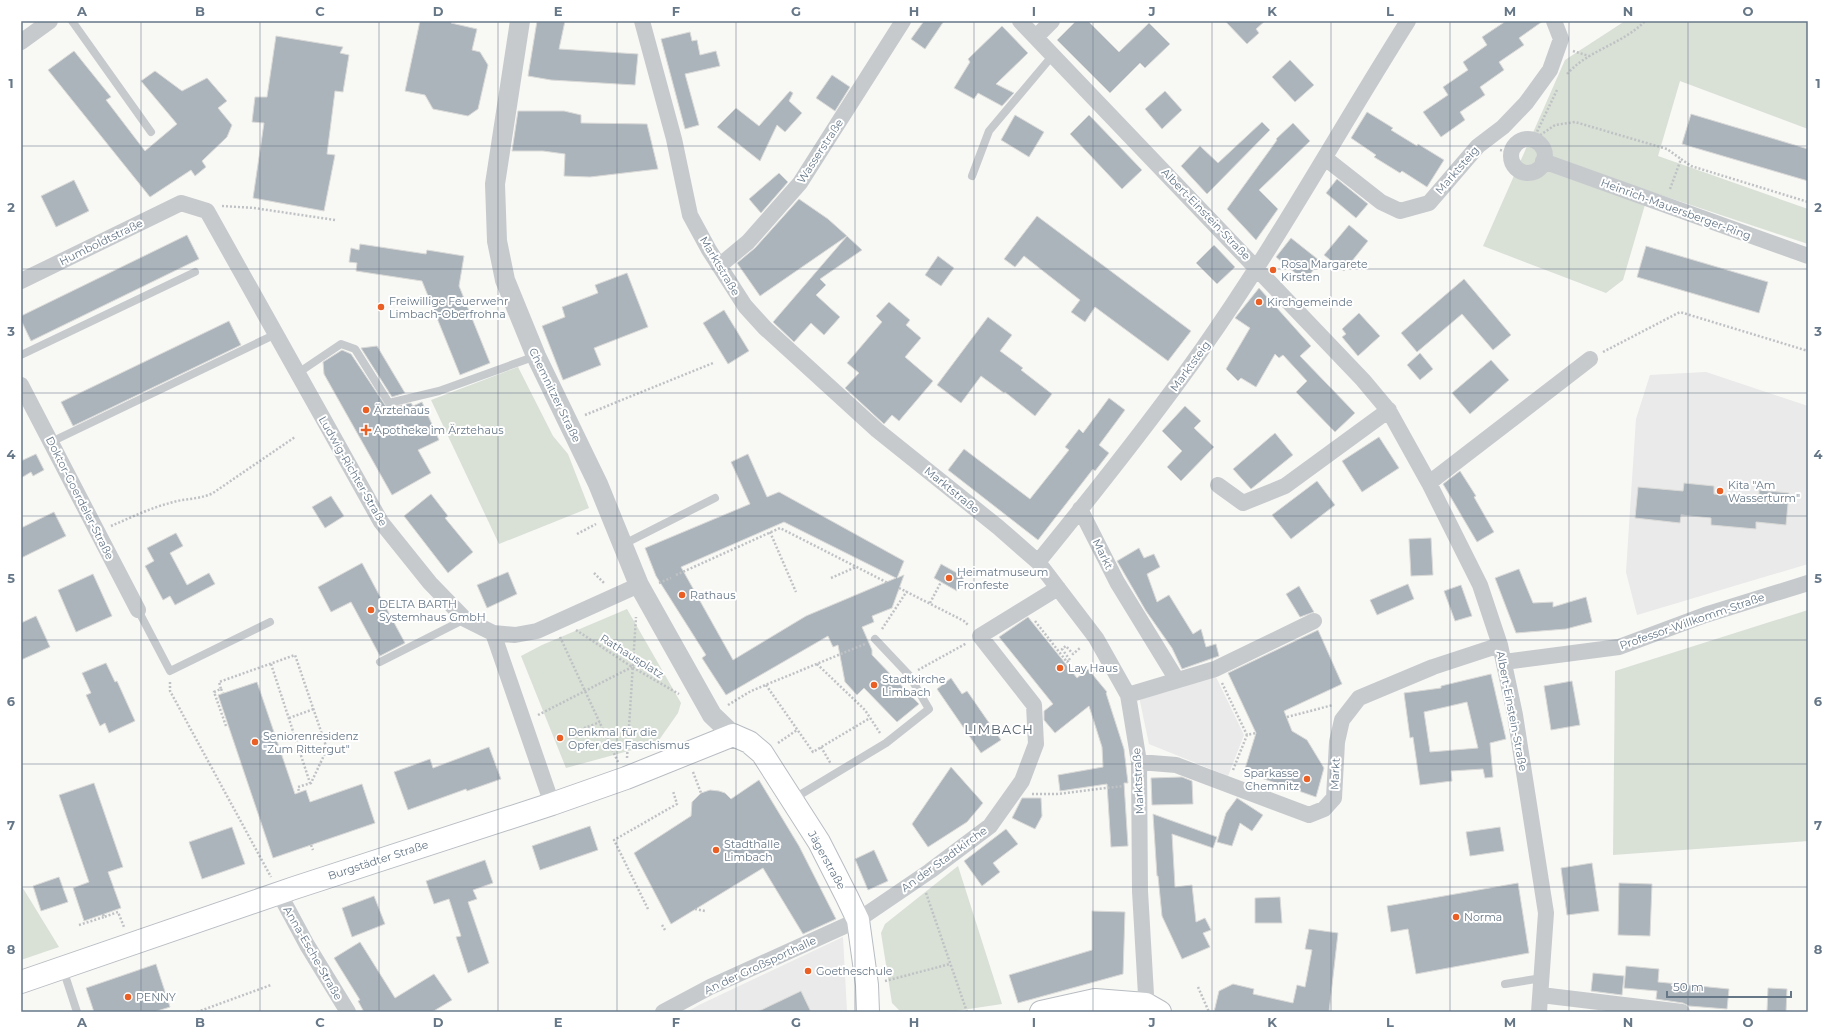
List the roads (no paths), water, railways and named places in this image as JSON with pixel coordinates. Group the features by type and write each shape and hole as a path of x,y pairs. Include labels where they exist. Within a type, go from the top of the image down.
{"main road":[{"name":"Burgstädter Straße","path":"21,982 279,893 552,804 626,778 733,735"},
{"name":"Jägerstraße","path":"733,735 749,742 762,753 819,842 858,920 867,985 868,1012"},
{"path":"1041,1012 1095,1000 1151,1009"}],"street":[{"path":"21,42 50,21"},
{"name":"Chemnitzer Straße","path":"520,21 495,184 497,230 505,280 536,356 598,484 624,544 639,584 712,715 733,735"},
{"name":"Marktstraße","path":"642,21 674,139 690,214 719,266 745,306 777,338 877,430 998,527 1038,562 1096,638 1128,694 1139,762 1140,891 1151,1009"},
{"name":"Wasserstraße","path":"719,266 748,242 800,182 903,21"},
{"name":"Albert-Einstein-Straße","path":"1020,21 1363,380 1388,410 1429,483 1480,585 1500,645 1515,714 1546,913 1539,1012"},
{"path":"1036,37 1052,21"},
{"name":"Marktsteig","path":"1038,562 1144,430 1203,348 1257,268 1408,21"},
{"name":"Marktsteig","path":"1325,158 1381,202 1400,211 1429,203 1478,146 1503,127 1526,103 1550,70 1561,39 1554,21"},
{"path":"1521,140 1533,140 1542,148 1544,153 1543,162 1538,169 1527,173 1521,172 1512,164 1511,152 1516,143 1521,140"},
{"name":"Heinrich-Mauersberger-Ring","path":"1543,162 1808,256"},
{"name":"Humboldtstraße","path":"21,280 181,203"},
{"name":"Ludwig-Richter-Straße","path":"181,203 207,211 381,522 430,584 465,619 493,633 515,635 537,631 639,584"},
{"path":"1429,483 1590,359"},
{"name":"Doktor-Goerdeler-Straße","path":"21,386 138,610"},
{"path":"1218,485 1243,503 1285,486 1388,410"},
{"name":"Markt","path":"1080,509 1116,582 1177,680"},
{"name":"Professor-Willkomm-Straße","path":"1504,662 1619,647 1705,615 1808,583"},
{"name":"An der Stadtkirche","path":"858,920 990,826 1022,781 1036,744 1034,705 980,636 1058,588"},
{"path":"1128,694 1216,669 1314,621"},
{"path":"493,633 552,804"},
{"name":"Markt","path":"1139,762 1176,765 1309,815 1324,809 1334,798 1337,742 1342,720 1359,698 1433,667 1500,645"},
{"name":"Anna-Esche-Straße","path":"279,893 307,944 348,1012"},
{"name":"An der Großsporthalle","path":"663,1012 710,987 858,920"},
{"path":"1540,995 1682,1012"}],"lane":[{"path":"72,21 150,132"},
{"path":"972,176 989,131 1052,55"},
{"path":"21,355 195,272"},
{"path":"50,442 276,334"},
{"path":"298,373 341,344 355,349 389,403 438,391 536,356"},
{"path":"624,544 716,498"},
{"path":"138,610 170,672 270,622"},
{"path":"380,662 465,619"},
{"path":"792,800 886,743 929,709 909,675 875,639"},
{"path":"63,968 77,1012"},
{"path":"1505,984 1542,978"}],"place":[{"name":"Rosa Margarete Kirsten","path":"1273,270"},
{"name":"Kirchgemeinde","path":"1259,302"},
{"name":"Freiwillige Feuerwehr Limbach-Oberfrohna","path":"381,307"},
{"name":"Ärztehaus","path":"366,410"},
{"name":"Apotheke im Ärztehaus","path":"366,430"},
{"name":"Kita \"Am Wasserturm\"","path":"1720,491"},
{"name":"Heimatmuseum Fronfeste","path":"949,578"},
{"name":"Rathaus","path":"682,595"},
{"name":"DELTA BARTH Systemhaus GmbH","path":"371,610"},
{"name":"Lay Haus","path":"1060,668"},
{"name":"Stadtkirche Limbach","path":"874,685"},
{"name":"Denkmal für die Opfer des Faschismus","path":"560,738"},
{"name":"Seniorenresidenz \"Zum Rittergut\"","path":"255,742"},
{"name":"Sparkasse Chemnitz","path":"1307,779"},
{"name":"Stadthalle Limbach","path":"716,850"},
{"name":"Norma","path":"1456,917"},
{"name":"Goetheschule","path":"808,971"},
{"name":"PENNY","path":"128,997"}],"district":[{"name":"LIMBACH","path":"999,729"}]}
